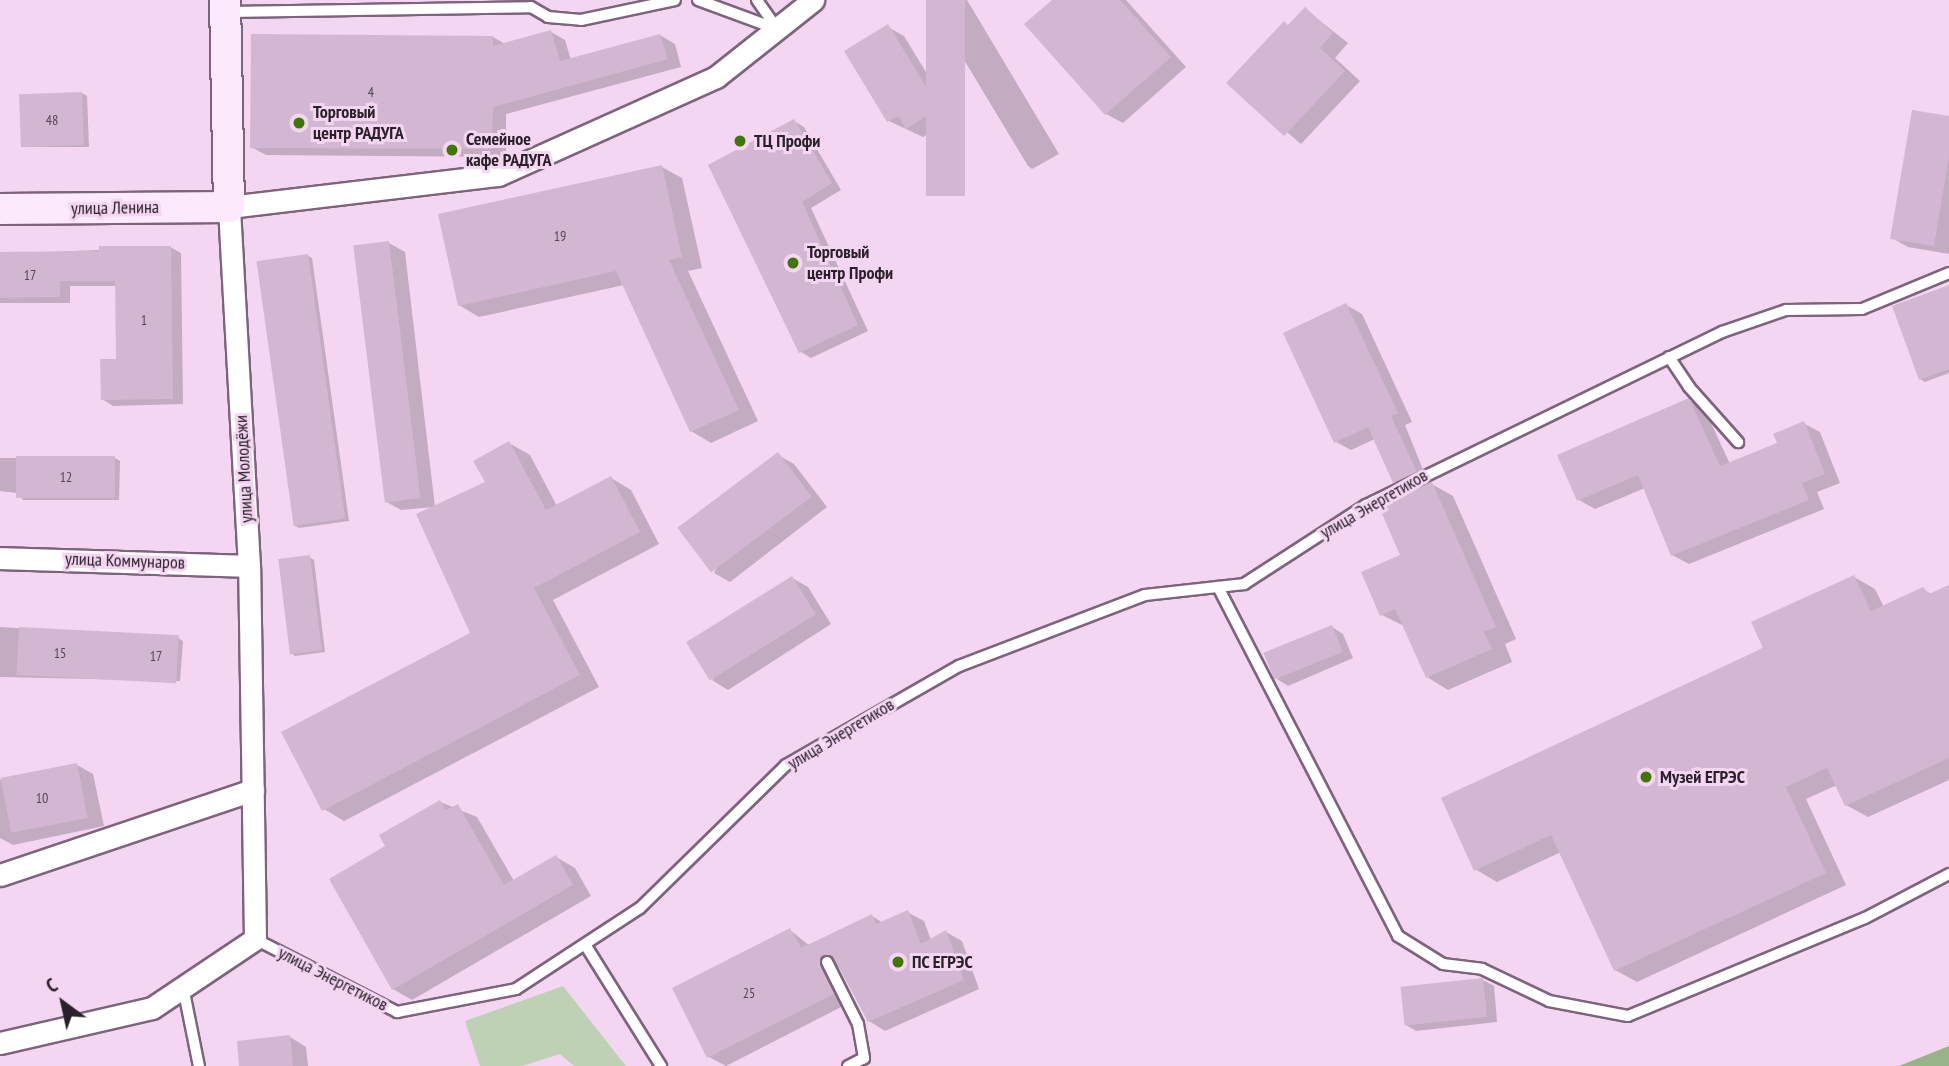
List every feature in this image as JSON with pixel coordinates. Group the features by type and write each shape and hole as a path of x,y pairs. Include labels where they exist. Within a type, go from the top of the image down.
{"street":[{"path":"229,207 498,176 716,78 813,0"},
{"name":"улица Молодёжи","path":"225,6 229,207 249,566 255,939"},
{"name":"улица Ленина","path":"0,209 229,207"},
{"name":"улица Коммунаров","path":"0,558 249,566"},
{"path":"0,875 253,790"},
{"path":"0,1042 152,1008 255,939"}],"lane":[{"path":"225,6 531,7 548,17 581,20 675,0"},
{"path":"698,0 778,29"},
{"path":"757,0 778,29"},
{"name":"улица Энергетиков","path":"255,939 397,1012 516,989 586,946 640,908 786,765 959,666 1145,595 1244,584 1366,505 1722,332 1786,310 1862,309 1949,273"},
{"path":"1669,357 1738,442"},
{"path":"1218,587 1398,936 1443,964 1482,968 1549,1001 1628,1016 1865,918 1949,874"},
{"path":"586,946 661,1066"},
{"path":"827,962 858,1024 864,1058 848,1066"},
{"path":"183,987 199,1066"}],"shaded area":[{"path":"563,986 626,1066 574,1066 560,1054 522,1066 480,1066 465,1021"},
{"path":"1949,1046 1949,1066 1899,1066"}],"building":[{"path":"926,0 965,0 965,196 926,196"},
{"path":"1052,0 1120,0 1171,57 1105,115 1024,24"},
{"path":"1305,7 1333,33 1320,48 1345,71 1284,136 1226,83 1284,21 1288,25"},
{"path":"888,24 939,108 906,129 898,116 887,122 844,51"},
{"path":"551,30 560,61 660,34 668,59 493,107 492,149 250,148 251,34 493,36 493,46"},
{"path":"82,92 84,145 21,147 19,94"},
{"path":"1912,110 1949,116 1949,157 1934,246 1890,239"},
{"name":"Торговый центр Профи","path":"794,119 832,183 802,202 858,325 799,353 708,165"},
{"path":"662,165 682,257 669,260 739,410 690,432 616,271 458,306 438,214"},
{"path":"389,241 421,498 385,502 353,245"},
{"path":"99,246 171,246 173,399 101,400 100,359 116,359 115,281 60,281 60,297 0,298 0,252 99,251"},
{"path":"308,254 345,518 294,526 257,261"},
{"path":"1949,285 1949,369 1919,380 1892,306"},
{"path":"1346,303 1398,413 1391,416 1417,472 1393,483 1368,427 1334,443 1283,333"},
{"path":"1689,398 1720,466 1777,443 1773,434 1804,421 1825,474 1802,483 1809,500 1671,556 1638,475 1577,501 1557,455"},
{"path":"509,441 546,510 611,476 640,532 534,588 580,675 322,811 281,732 470,633 416,514 485,482 473,461"},
{"path":"778,452 812,497 711,573 677,528"},
{"path":"16,456 115,456 115,498 16,498"},
{"path":"1432,482 1496,627 1484,632 1492,649 1426,678 1395,609 1380,616 1361,572 1400,555 1379,507"},
{"path":"310,555 322,650 290,654 278,559"},
{"name":"Музей ЕГРЭС","path":"1854,575 1871,611 1923,587 1929,594 1949,585 1949,758 1845,806 1827,768 1786,787 1826,873 1614,971 1551,835 1474,871 1441,798 1763,648 1751,622"},
{"path":"792,576 816,614 710,680 686,642"},
{"path":"1332,625 1343,652 1274,680 1263,653"},
{"path":"19,627 179,635 176,683 16,675"},
{"path":"77,763 88,818 11,833 0,778"},
{"path":"440,800 446,810 458,804 504,885 556,855 573,885 392,990 329,879 385,846 379,835"},
{"path":"908,910 921,944 946,930 964,980 868,1022 834,958 824,955 820,965 834,994 707,1058 672,988 790,928 801,948 872,914 876,924"},
{"path":"1483,978 1487,1017 1405,1025 1400,987"},
{"path":"290,1035 293,1066 239,1066 237,1041"}],"place":[{"name":"Торговый центр РАДУГА","path":"299,123"},
{"name":"ТЦ Профи","path":"740,141"},
{"name":"Семейное кафе РАДУГА","path":"452,150"},
{"name":"Торговый центр Профи","path":"793,263"},
{"name":"Музей ЕГРЭС","path":"1646,777"},
{"name":"ПС ЕГРЭС","path":"898,962"}]}
